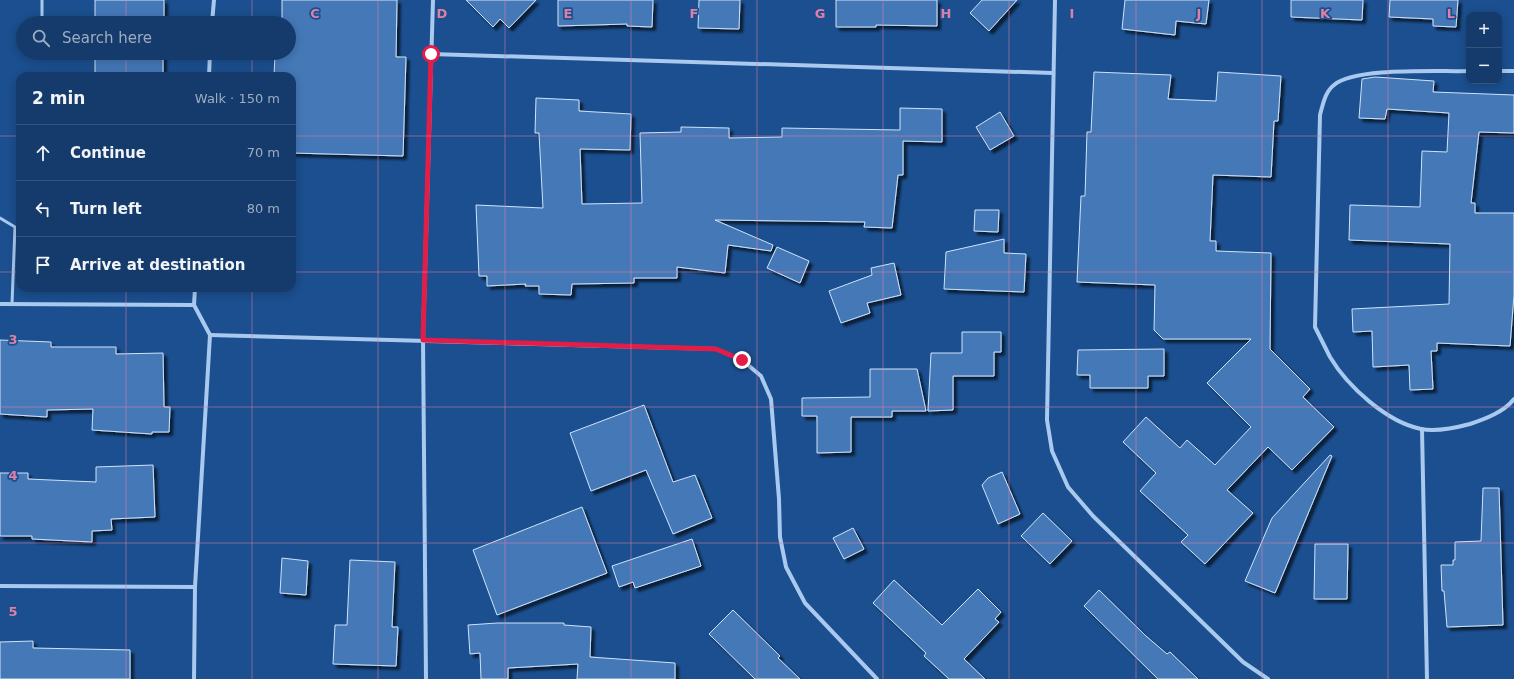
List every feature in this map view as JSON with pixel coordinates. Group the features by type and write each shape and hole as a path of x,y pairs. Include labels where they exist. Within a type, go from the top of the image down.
{"street":[{"path":"213,16 214,0"},
{"path":"426,679 423,340 433,0"},
{"path":"1055,0 1047,420 1052,451 1068,487 1093,516 1243,662 1268,679"},
{"path":"431,54 1054,73"},
{"path":"209,72 210,60"},
{"path":"1466,71 1366,73 1346,77 1333,85 1325,98 1320,115 1315,327 1331,358 1355,389 1398,421 1422,429 1453,428 1484,419 1510,404 1514,398"},
{"path":"1502,71 1514,71"},
{"path":"194,679 195,587 210,334 194,305 195,292"},
{"path":"0,304 194,305"},
{"path":"210,334 716,349 742,360 761,376 771,399 779,499 780,537 786,567 805,604 876,679"},
{"path":"1422,429 1428,679"},
{"path":"0,586 195,587"}],"lane":[{"path":"42,0 42,16"},
{"path":"0,218 15,227 12,304"}],"building":[{"path":"95,0 164,0 164,16 95,16"},
{"path":"282,0 397,0 396,57 406,57 403,156 296,153 296,72 274,72 275,60 296,60 296,16 282,16"},
{"path":"466,0 536,0 509,28 500,19 493,27"},
{"path":"558,0 653,0 652,27 627,26 627,24 558,26"},
{"path":"699,0 740,0 739,29 698,28"},
{"path":"836,0 937,0 937,26 876,25 876,27 836,27"},
{"path":"982,0 1017,0 989,31 970,13"},
{"path":"1125,0 1209,0 1206,24 1176,21 1175,35 1122,29"},
{"path":"1291,0 1363,0 1362,20 1291,17"},
{"path":"1390,0 1458,0 1456,27 1433,26 1433,19 1389,17"},
{"path":"95,60 163,60 163,72 95,72"},
{"path":"1094,72 1171,75 1168,99 1216,101 1218,72 1281,76 1278,121 1274,121 1271,177 1213,175 1210,241 1216,241 1216,251 1271,253 1270,349 1310,389 1303,397 1334,427 1292,470 1268,447 1227,490 1253,513 1205,564 1181,542 1188,535 1140,491 1156,473 1123,442 1146,417 1180,448 1187,440 1215,465 1251,427 1207,383 1251,339 1163,339 1154,330 1155,285 1077,282 1081,196 1085,196 1087,132 1091,132"},
{"path":"1375,77 1434,81 1433,92 1514,95 1514,133 1479,132 1471,203 1475,203 1475,213 1514,213 1514,295 1510,346 1437,343 1437,351 1431,351 1433,389 1410,390 1409,365 1373,367 1372,331 1353,332 1352,309 1449,304 1450,244 1349,240 1350,205 1420,207 1422,151 1447,152 1449,113 1387,109 1385,119 1359,118 1362,79"},
{"path":"536,98 579,100 579,111 631,114 630,150 580,149 582,204 642,203 640,133 681,132 681,127 729,128 729,138 782,137 782,128 900,130 900,108 942,109 942,142 903,141 903,175 898,175 892,228 864,227 865,222 715,220 773,245 771,251 728,245 725,273 677,267 677,278 634,278 634,283 572,284 571,295 539,294 539,286 525,286 526,284 487,286 487,276 479,276 476,205 543,208 539,133 535,133"},
{"path":"1000,112 1014,136 990,150 976,127"},
{"path":"975,210 999,210 998,232 974,231"},
{"path":"1004,239 1004,253 1026,254 1024,292 944,289 946,252"},
{"path":"777,247 809,261 800,283 767,268"},
{"path":"894,263 901,295 867,303 870,313 841,323 829,291 872,275 871,268"},
{"path":"962,332 1001,332 1001,352 994,352 994,376 953,376 953,410 928,411 931,353 962,353"},
{"path":"0,340 51,342 51,347 116,347 116,354 163,353 164,407 170,407 169,432 152,432 152,434 92,430 93,409 47,410 47,417 0,414"},
{"path":"1164,349 1164,376 1148,376 1148,388 1090,388 1090,375 1077,375 1078,350"},
{"path":"870,369 917,369 926,411 892,411 892,417 851,417 851,452 817,453 817,416 802,416 802,398 870,397"},
{"path":"644,405 673,482 695,475 712,518 673,534 646,470 591,491 570,433"},
{"path":"1330,455 1332,456 1275,593 1245,581 1272,518"},
{"path":"153,465 155,517 111,519 112,530 92,531 92,542 32,539 32,536 0,536 0,473 28,473 28,479 96,482 96,467"},
{"path":"1002,472 1020,514 998,524 982,485 988,478"},
{"path":"1483,488 1499,488 1503,625 1447,627 1444,591 1442,591 1441,565 1453,565 1453,560 1455,560 1455,542 1481,541"},
{"path":"582,507 607,573 497,615 473,550"},
{"path":"1043,513 1072,541 1050,564 1021,536"},
{"path":"853,528 864,549 844,559 833,538"},
{"path":"692,539 701,566 635,588 633,582 619,587 612,566"},
{"path":"1315,544 1348,544 1347,599 1314,599"},
{"path":"282,558 308,561 306,595 280,593"},
{"path":"350,560 395,562 392,627 398,627 396,666 333,664 335,625 347,625"},
{"path":"894,580 942,625 978,589 1001,612 995,619 999,622 964,659 985,679 949,679 924,656 926,653 873,603"},
{"path":"1099,590 1146,636 1167,654 1170,652 1198,679 1158,679 1084,606"},
{"path":"733,610 780,656 778,658 800,679 755,679 709,634"},
{"path":"497,623 564,623 564,625 591,627 590,657 675,663 675,679 577,679 578,664 508,668 508,679 481,679 480,653 470,654 468,625"},
{"path":"33,641 33,648 130,650 130,679 0,679 0,642"}],"route":[{"path":"431,54 423,340 716,349 742,360"}]}
